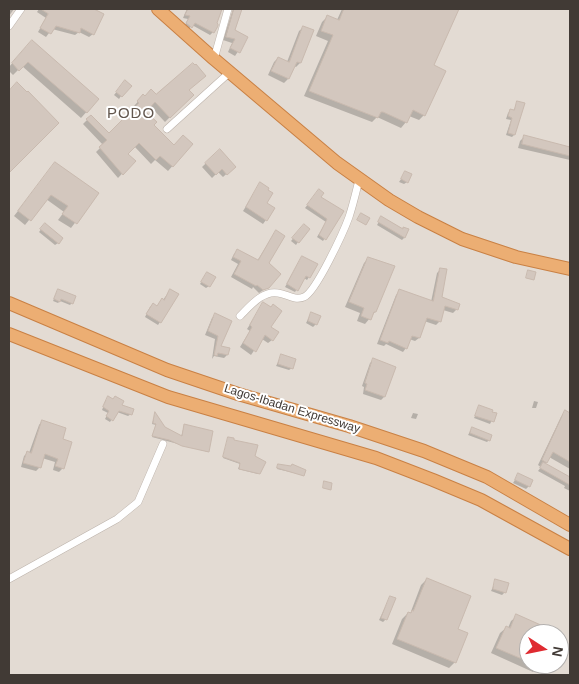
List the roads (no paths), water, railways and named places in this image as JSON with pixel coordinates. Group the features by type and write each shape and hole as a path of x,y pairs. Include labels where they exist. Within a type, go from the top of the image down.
{"highway":[{"path":"158,9 280,116 359,180 410,213 462,238 516,257 570,269"},
{"name":"Lagos-Ibadan Expressway","path":"9,303 167,370 238,394 349,426 424,451 486,477 570,525"},
{"name":"Lagos-Ibadan Expressway","path":"9,334 168,397 376,458 481,500 570,549"}],"street":[{"path":"9,26 21,9"},
{"path":"214,59 228,9"},
{"path":"168,129 230,72"},
{"path":"240,316 262,296 277,292 296,299 306,296 325,269 348,219 359,180"},
{"path":"9,579 117,519 138,502 163,444"}],"district":[{"name":"PODO","path":"131,114"}]}
